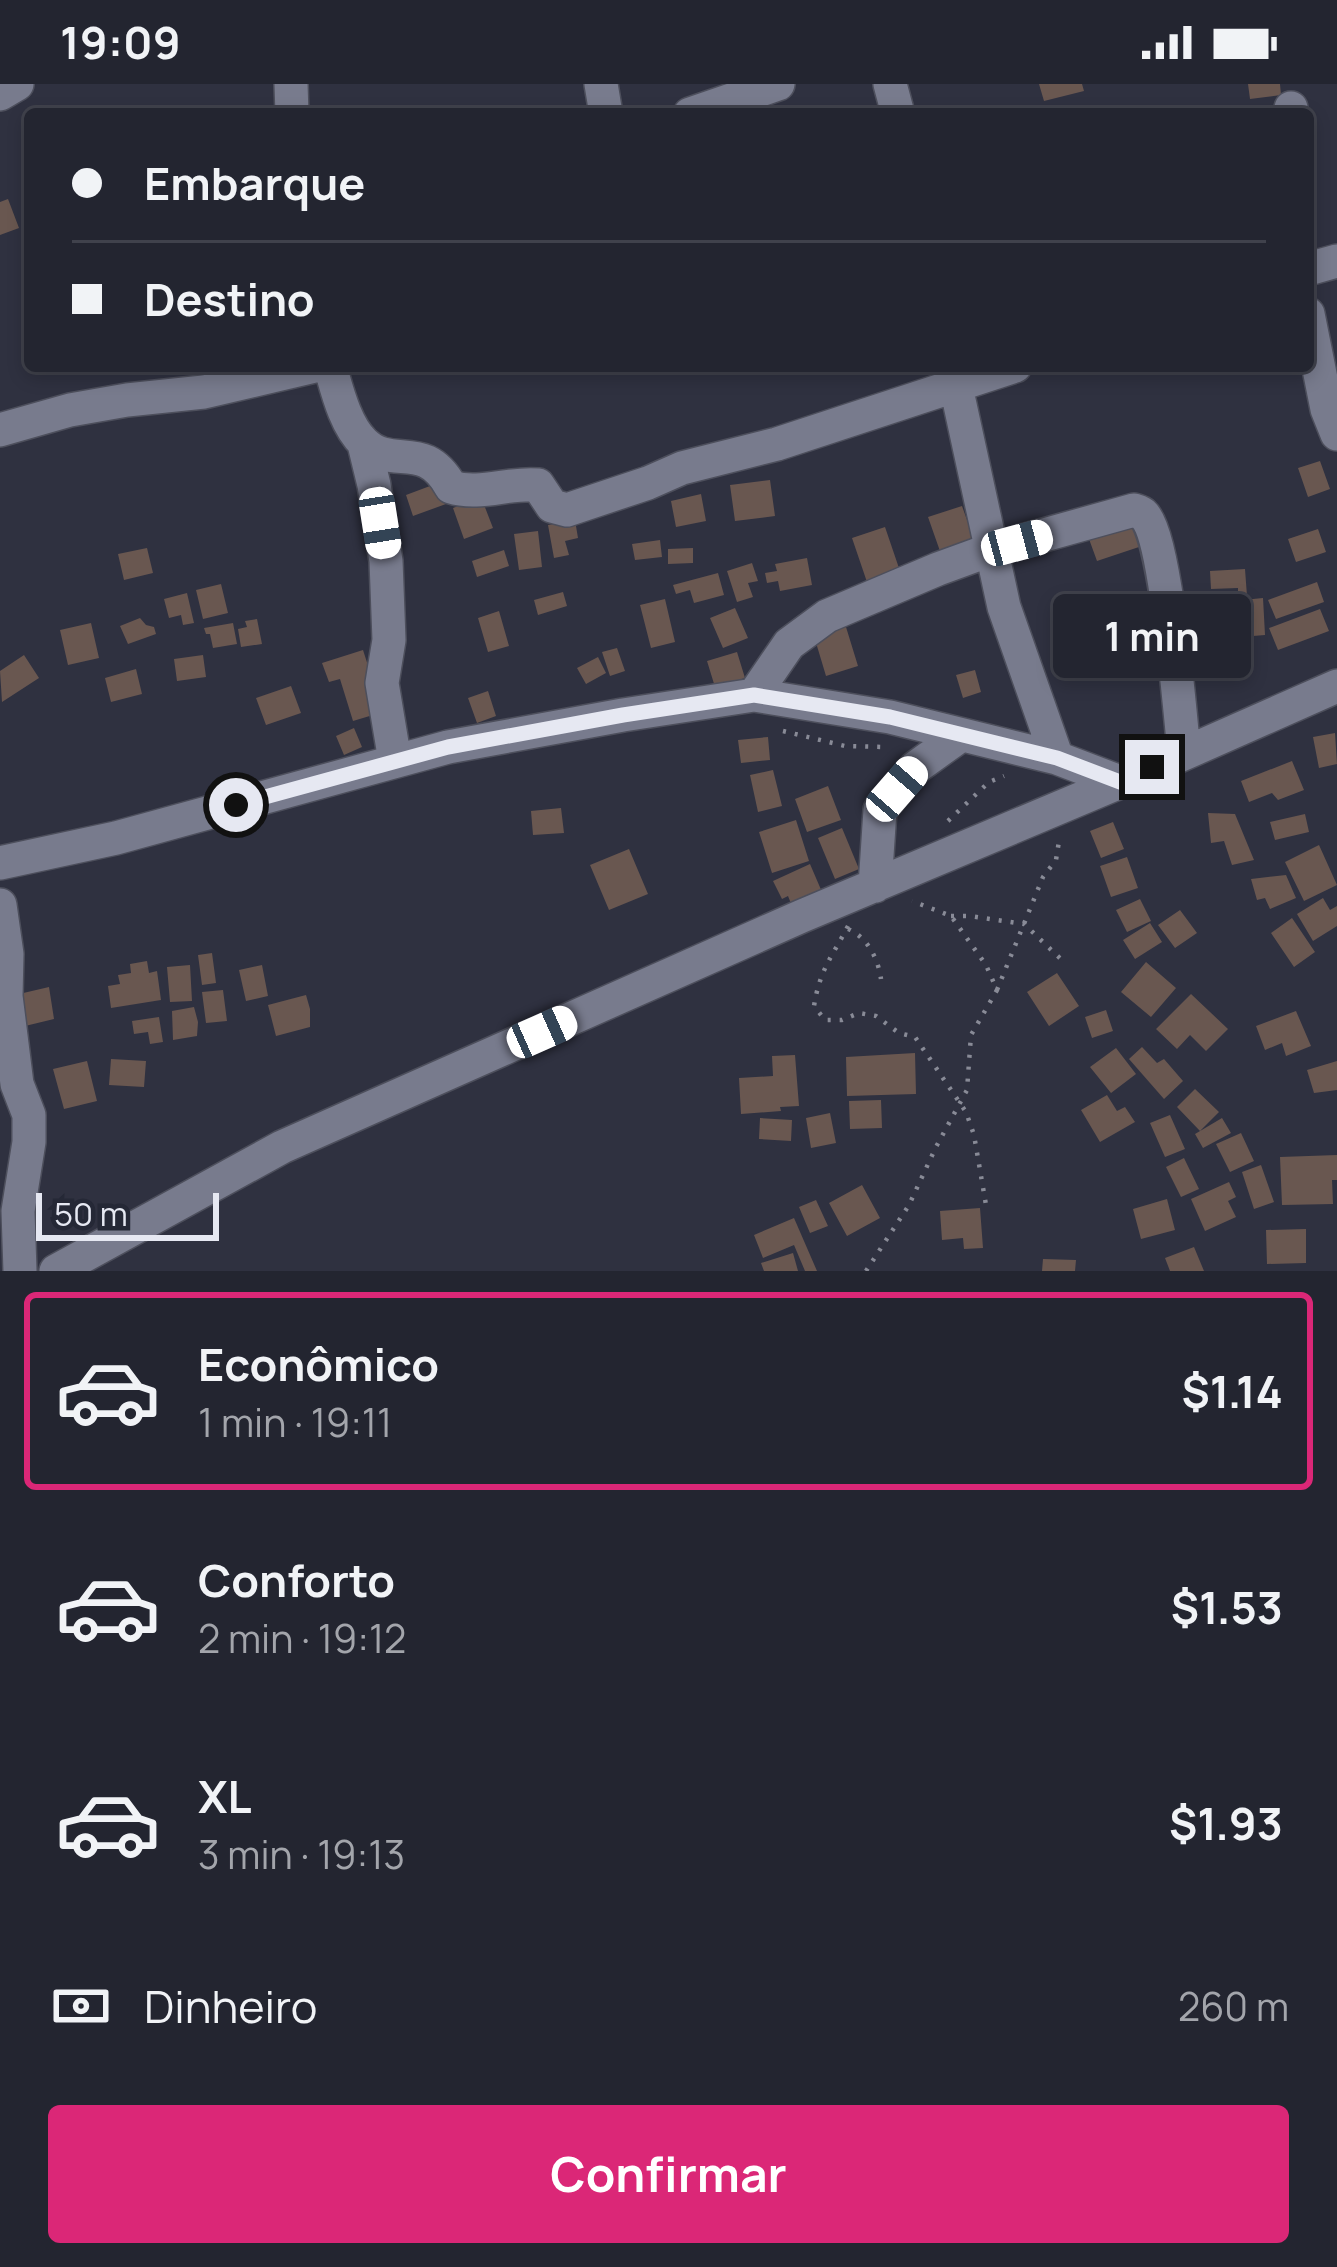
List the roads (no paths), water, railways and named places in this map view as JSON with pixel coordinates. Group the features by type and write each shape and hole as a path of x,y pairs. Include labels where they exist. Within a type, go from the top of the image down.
{"street":[{"path":"0,94 17,84"},
{"path":"708,108 778,84"},
{"path":"1314,344 1337,434"},
{"path":"0,430 70,410 204,392 289,372"},
{"path":"332,372 348,419 364,444 374,484 386,561 389,640 382,683 395,761"},
{"path":"364,444 389,456 412,455 429,461 451,487 467,492 538,485 552,506 567,510 682,468 777,444 954,375 990,550 1010,624 1057,758"},
{"path":"754,695 789,644 827,616 990,550 1135,510 1143,514 1155,539 1170,620 1184,752"},
{"path":"56,1271 281,1147 857,904 1337,686"},
{"path":"0,863 116,838 470,743 754,695 890,717 1057,758 1120,782"},
{"path":"857,904 880,809 921,764 961,735"},
{"path":"0,905 17,1084 29,1115 18,1211 20,1271"}]}
